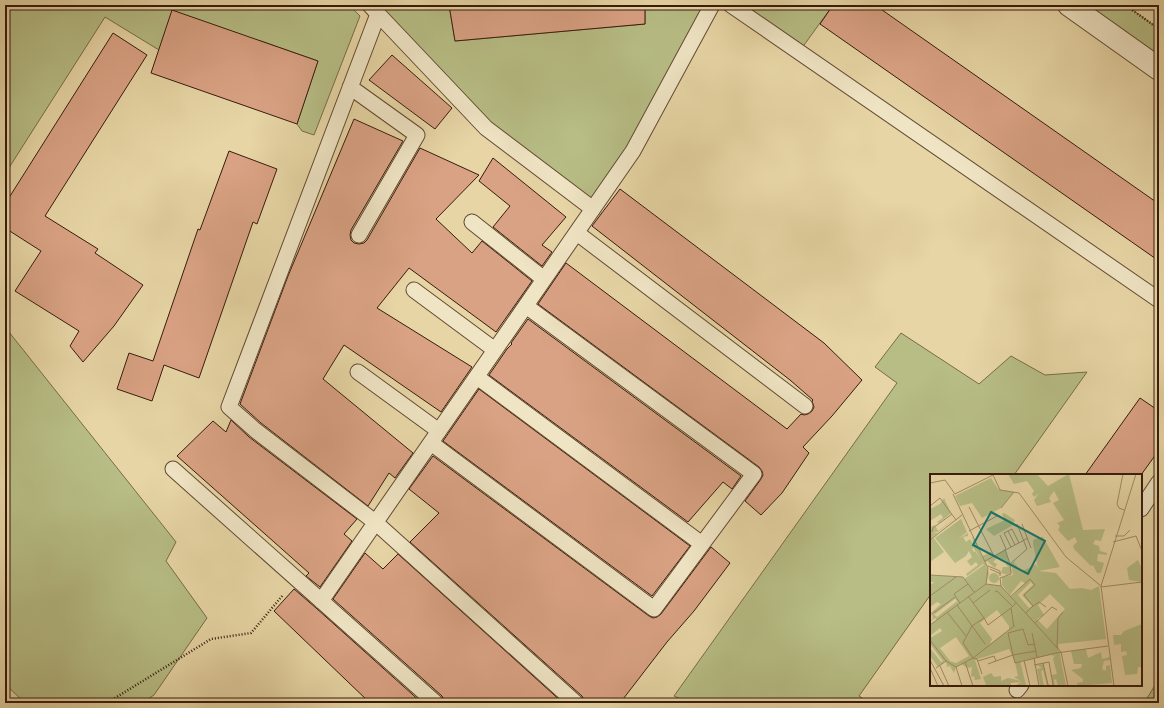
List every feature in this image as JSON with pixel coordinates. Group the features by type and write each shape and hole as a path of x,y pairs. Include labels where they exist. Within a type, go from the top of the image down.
{"street":[{"path":"1068,5 1159,69"}],"lane":[{"path":"321,601 633,151 712,5"},
{"path":"731,5 1159,300"},
{"path":"576,703 375,522 255,430 228,407 350,87 374,9 486,128 593,209"},
{"path":"350,87 417,135 358,235"},
{"path":"472,222 544,279"},
{"path":"577,233 805,406"},
{"path":"414,290 495,350"},
{"path":"358,372 435,437 654,609 754,474 526,306"},
{"path":"477,377 702,544"},
{"path":"173,469 436,703"},
{"path":"1142,508 1159,482"}],"path":[{"path":"1126,5 1159,29"},
{"path":"107,703 211,638 251,633 286,591 321,601"}],"green space":[{"path":"5,5 349,5 360,16 314,135 302,131 297,124 318,61 261,41 159,50 105,17 5,174"},
{"path":"370,5 449,5 455,41 645,24 645,5 712,5 593,209 486,128"},
{"path":"731,5 833,5 799,52"},
{"path":"1067,5 1126,5 1159,29 1159,69"},
{"path":"5,327 176,542 166,561 207,618 154,695 142,703 25,703 5,684"},
{"path":"901,333 979,384 1011,356 1045,375 1087,372 1015,474 930,474 930,595 859,696 870,703 690,703 674,696 897,383 875,367"},
{"path":"1159,679 1159,703 1144,703"}],"building":[{"path":"449,5 645,5 645,24 455,41"},
{"path":"833,5 875,5 1159,204 1159,261 820,24"},
{"path":"172,10 318,61 297,124 151,73"},
{"path":"113,33 147,55 45,216 98,249 95,253 143,285 114,326 83,362 70,346 79,331 15,291 41,251 5,228 5,204"},
{"path":"392,55 452,108 435,129 369,80"},
{"path":"354,119 403,141 351,230 351,240 354,243 364,243 367,240 420,148 479,175 436,219 472,253 482,241 532,281 496,332 409,268 377,308 472,367 441,412 344,345 323,379 413,453 395,478 389,473 368,506 261,423 240,404 288,276"},
{"path":"229,151 277,169 257,224 253,222 199,378 164,365 152,401 117,389 129,353 153,361 198,229 200,230"},
{"path":"493,158 566,217 542,245 552,252 542,266 493,227 510,206 479,181"},
{"path":"620,189 824,343 862,380 832,416 803,447 809,453 782,493 761,515 745,501 763,475 759,467 538,304 566,263 787,429 801,414 808,414 812,411 814,407 813,400 790,380 592,226"},
{"path":"528,319 741,476 732,489 723,482 688,522 489,375"},
{"path":"479,389 690,546 652,596 443,441"},
{"path":"1140,398 1159,411 1159,450 1142,474 1086,474"},
{"path":"231,420 249,437 357,519 344,534 352,541 320,587 306,576 309,573 177,456 213,421 226,432"},
{"path":"433,456 653,618 661,614 711,547 730,563 694,611 667,642 620,703 585,703 582,696 410,542 439,513 409,489"},
{"path":"365,553 383,569 398,554 563,703 445,703 442,696 333,599"},
{"path":"294,589 422,703 370,703 274,611"}]}
